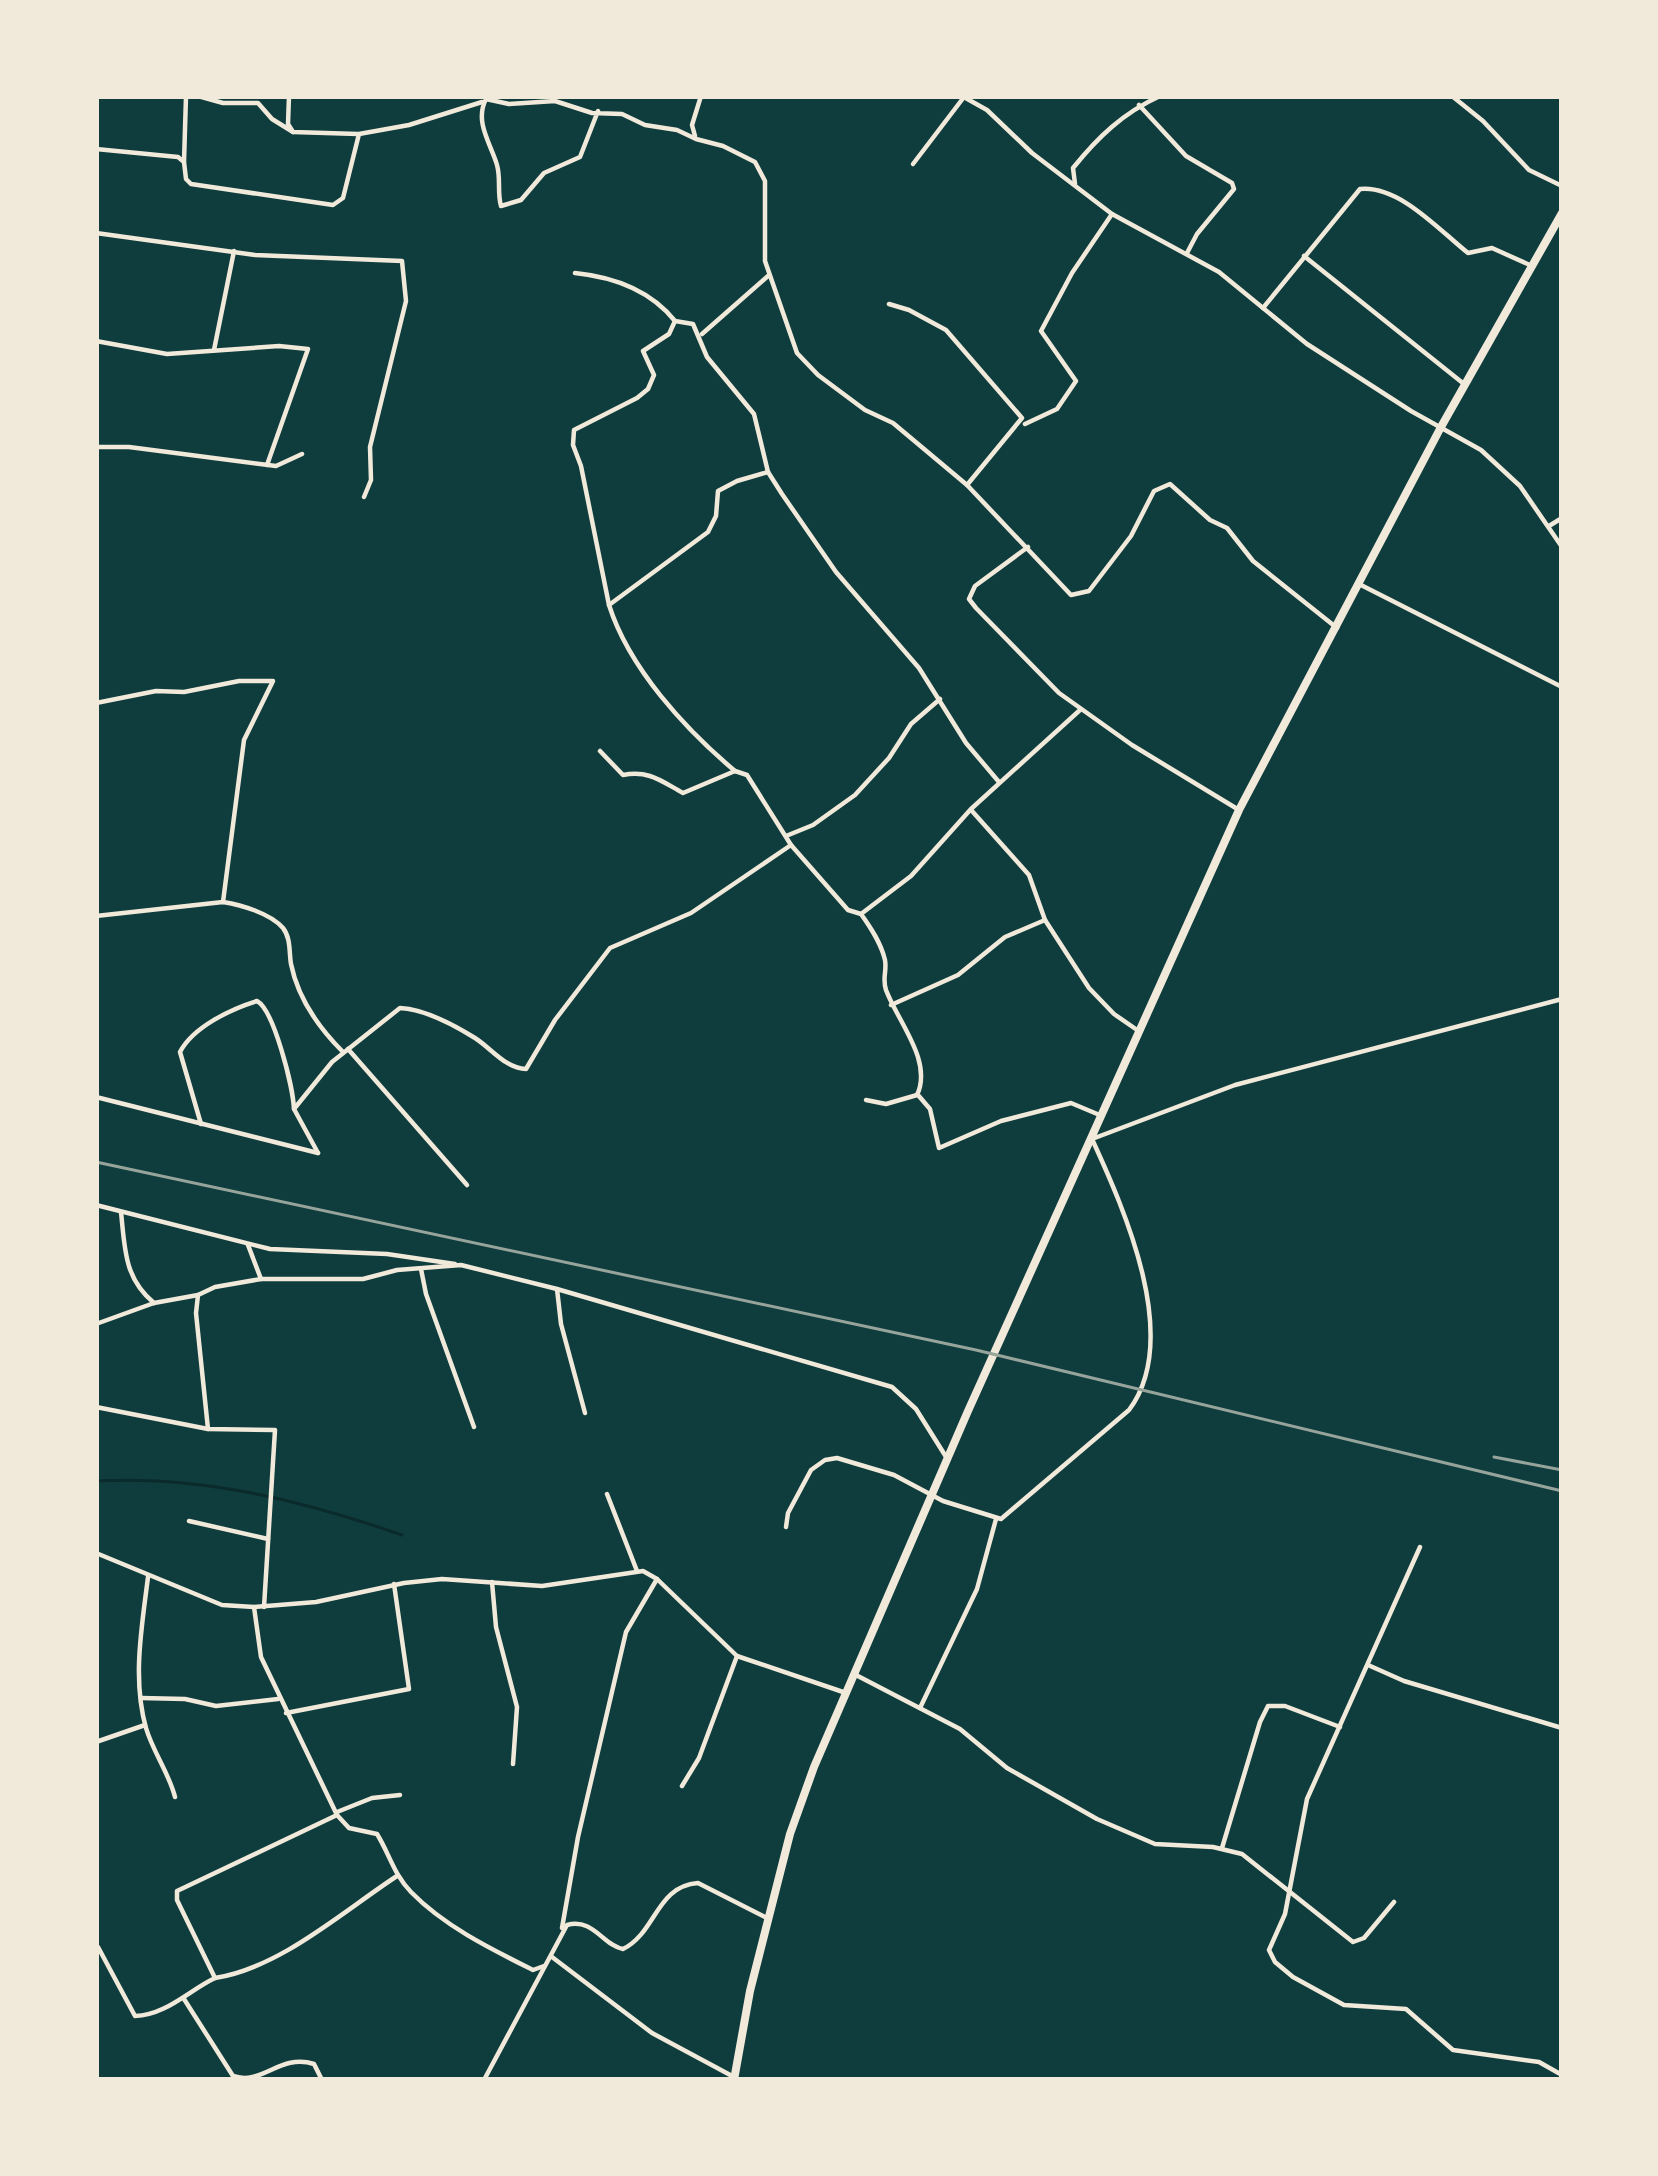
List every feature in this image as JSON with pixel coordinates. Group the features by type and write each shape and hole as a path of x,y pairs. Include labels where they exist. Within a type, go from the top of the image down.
{"main road":[{"path":"734,2079 767,1918 790,1834 948,1460 1239,810 1441,427 1562,214"}],"street":[{"path":"186,96 184,162 191,184 337,204 345,190 358,134"},
{"path":"198,96 223,103 258,104 293,132 358,134 409,124 486,99 509,104 555,101 572,109 622,114 743,154 762,171 768,276 797,353 967,485 1072,595 1084,595 1131,536 1154,490 1171,484 1210,520 1227,528 1253,561 1337,628"},
{"path":"289,96 288,124 293,132"},
{"path":"696,139 692,125 701,96"},
{"path":"1078,189 1073,167 1108,129 1138,105 1160,96"},
{"path":"1453,96 1529,170 1562,186"},
{"path":"913,164 963,97 987,110 1012,136 1112,214 1187,254 1307,344 1481,450 1520,486 1562,547"},
{"path":"482,102 481,121 489,153 497,163 501,206 521,200 544,172 576,161 598,111"},
{"path":"1138,105 1186,156 1232,183 1234,189 1197,234 1187,254"},
{"path":"96,148 184,162"},
{"path":"1263,308 1360,189 1375,188 1393,195 1468,253 1492,248 1532,266"},
{"path":"1024,424 1057,409 1076,380 1041,331 1112,214"},
{"path":"96,233 234,251 402,261 406,301 370,447 370,480 364,497"},
{"path":"214,350 234,251"},
{"path":"1304,256 1465,385"},
{"path":"575,274 615,281 658,300 675,321 693,324 707,357 754,415 768,472 836,572 919,668 966,742 999,782"},
{"path":"698,338 768,276"},
{"path":"889,304 946,331 1022,418 967,485"},
{"path":"675,321 669,334 643,351 654,375 648,389 574,430 573,445 609,605 617,631 642,668 698,737 735,771 747,775 791,845 848,910 861,914 884,957 883,982 919,1060 922,1084 917,1095 886,1104 866,1100"},
{"path":"96,341 167,354 279,346 308,349 267,465"},
{"path":"96,447 276,466 302,454"},
{"path":"609,605 707,532 716,516 718,491 768,472"},
{"path":"1549,526 1562,518"},
{"path":"1028,547 975,586 969,599 1036,671 1082,708 1132,745 1239,810"},
{"path":"1359,584 1562,687"},
{"path":"96,704 156,691 273,681 244,740 223,902"},
{"path":"786,836 813,825 855,795 911,724 940,699"},
{"path":"861,914 911,876 971,809 1082,708"},
{"path":"600,752 623,775 638,772 658,777 683,793 735,771"},
{"path":"971,809 1029,875 1045,920 1089,988 1140,1032"},
{"path":"294,1109 346,1050 400,1008 410,1008 477,1039 516,1069 526,1069 555,1020 610,948 691,913 791,845"},
{"path":"96,916 223,902 238,904 284,928 291,967 322,1032 346,1050 467,1185"},
{"path":"892,1005 958,975 1005,937 1045,920"},
{"path":"786,1526 811,1470 832,1458 893,1474 933,1497 996,1518 1011,1513 1129,1410 1143,1390 1149,1368 1146,1294 1118,1198 1092,1139 1235,1085 1562,999"},
{"path":"96,1097 201,1124 318,1153 294,1109 293,1090 268,1011 257,1001 198,1030 182,1046 201,1124"},
{"path":"917,1095 930,1109 939,1148 1000,1121 1071,1103 1102,1116"},
{"path":"96,1205 304,1253 387,1253 461,1265 892,1387 916,1408 948,1460"},
{"path":"121,1210 127,1267 137,1289 154,1304"},
{"path":"247,1243 261,1279"},
{"path":"96,1324 215,1287 261,1279 363,1279 461,1265"},
{"path":"422,1269 426,1294 474,1427"},
{"path":"557,1289 561,1324 585,1413"},
{"path":"199,1294 195,1334 208,1429"},
{"path":"96,1407 208,1429 274,1428 264,1607"},
{"path":"607,1494 637,1571"},
{"path":"920,1708 969,1608 992,1544 996,1518"},
{"path":"189,1521 268,1539"},
{"path":"1420,1547 1307,1799 1285,1914 1269,1950 1293,1977 1344,2005 1406,2009 1453,2050 1539,2062 1562,2075"},
{"path":"96,1553 222,1605 254,1607 316,1602 394,1584 442,1580 542,1586 637,1571 657,1579 737,1656 846,1693"},
{"path":"148,1577 139,1661 141,1699 145,1725 176,1797"},
{"path":"484,2080 552,1957 626,1632 657,1579"},
{"path":"492,1582 496,1627 517,1707 513,1764"},
{"path":"286,1713 409,1689 394,1584"},
{"path":"254,1607 261,1657 337,1814 349,1828 377,1834 412,1893 475,1940 538,1971 552,1957"},
{"path":"682,1786 699,1758 737,1656"},
{"path":"1368,1665 1441,1693 1562,1728"},
{"path":"854,1674 960,1729 1040,1789 1115,1828 1155,1844 1222,1848 1253,1861 1353,1942 1364,1938 1394,1902"},
{"path":"141,1699 161,1697 216,1706 279,1699"},
{"path":"1222,1848 1268,1706 1286,1706 1340,1727"},
{"path":"96,1742 145,1725"},
{"path":"214,1978 177,1891 372,1798 400,1795"},
{"path":"98,1947 135,2016 148,2015 184,1999 214,1978 296,1946 398,1876"},
{"path":"562,1928 578,1922 622,1949 637,1939 672,1890 698,1883 767,1918"},
{"path":"552,1957 652,2033 734,2079"},
{"path":"184,1999 233,2076 250,2079 292,2060 314,2064 322,2080"}],"waterway":[{"path":"96,1481 213,1486 328,1511 402,1535"}],"railway":[{"path":"96,1162 976,1350 1562,1491"},
{"path":"1494,1457 1562,1470"}]}
